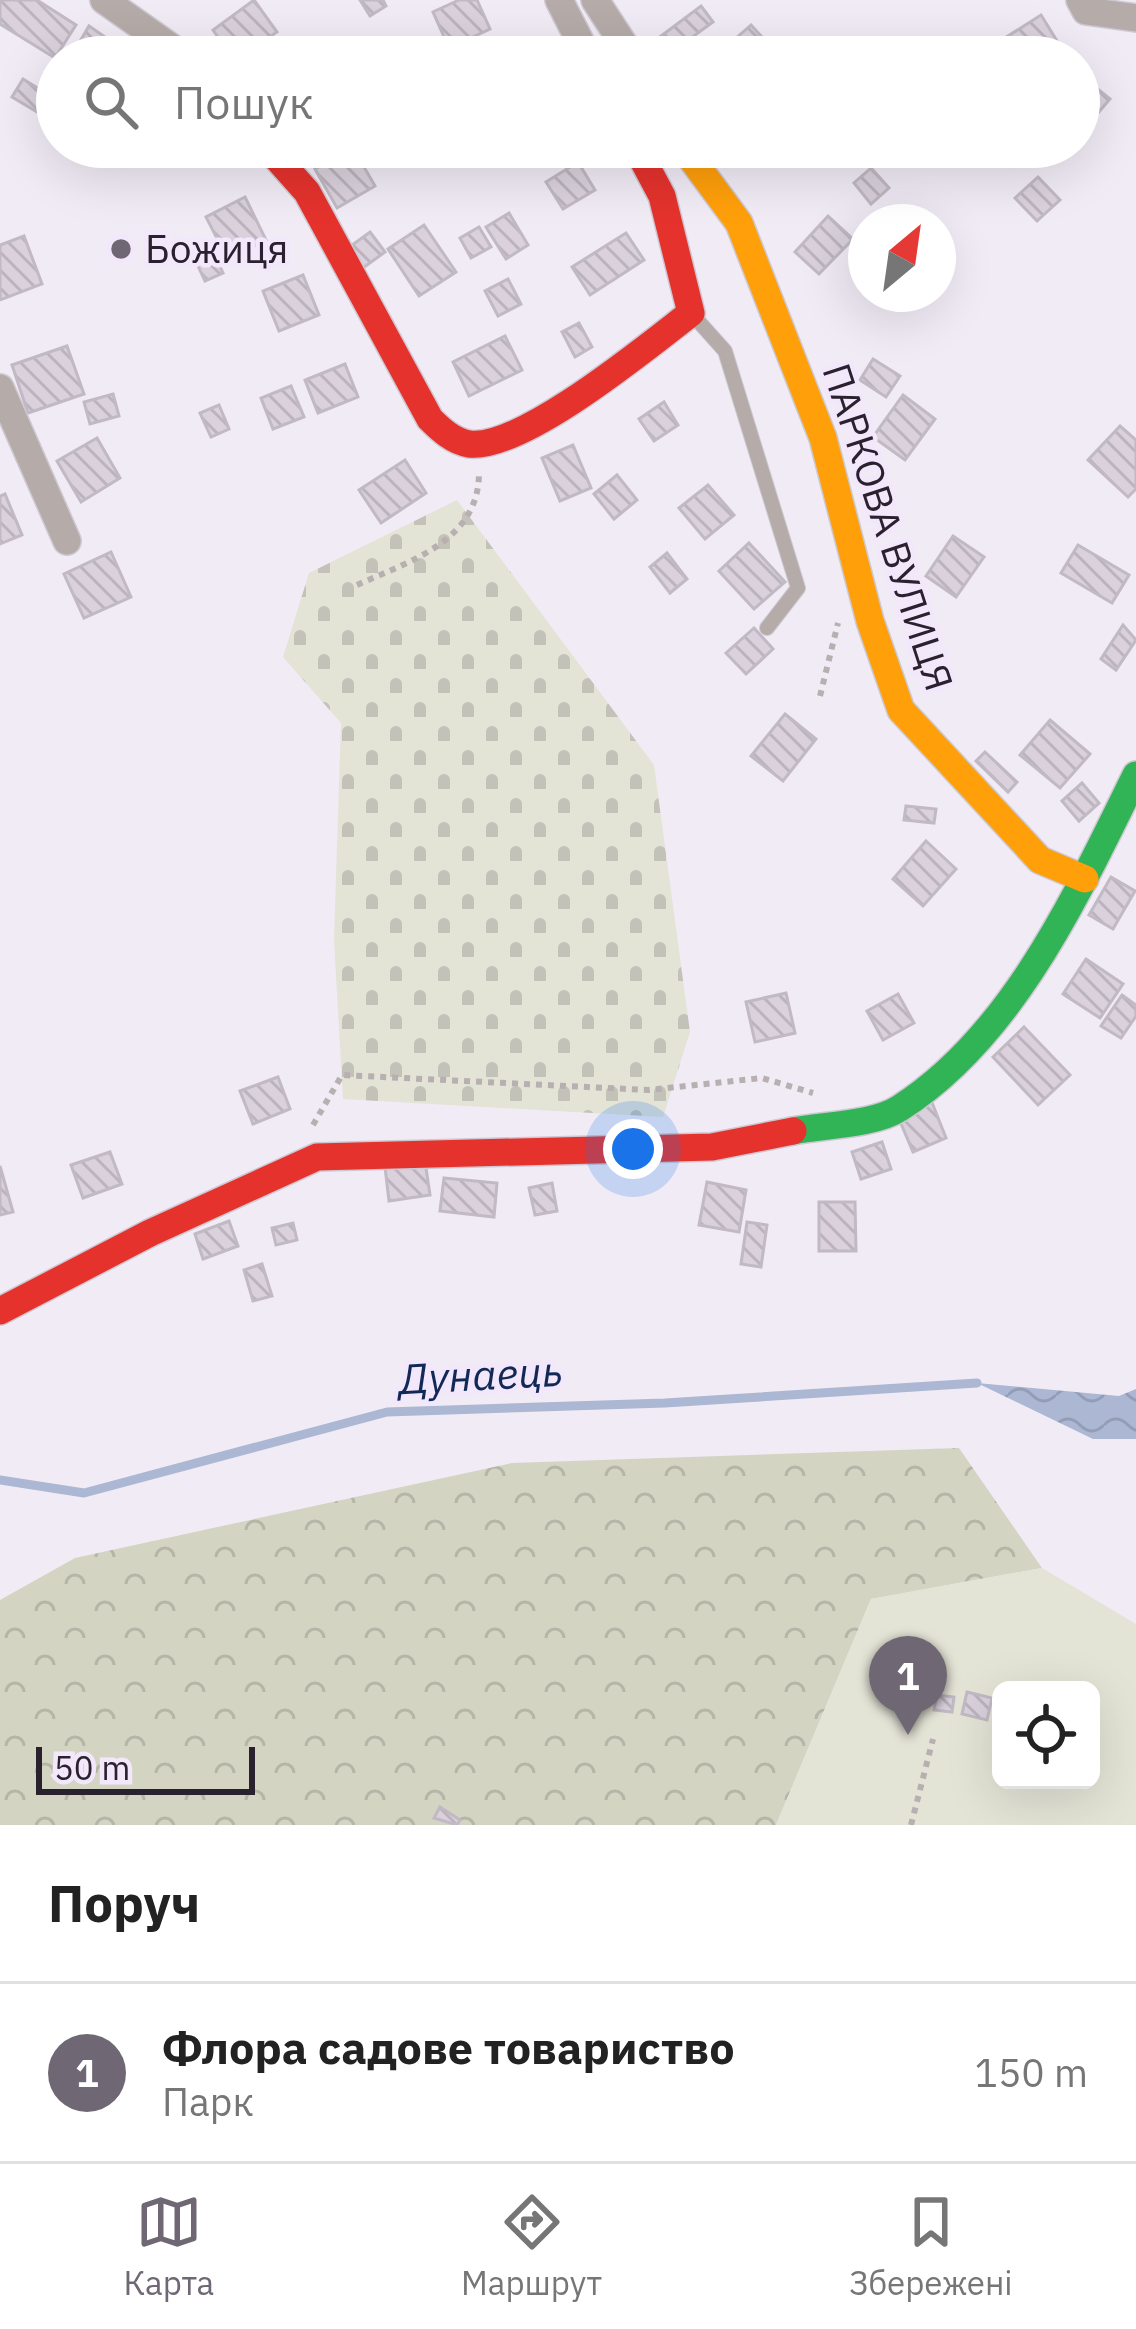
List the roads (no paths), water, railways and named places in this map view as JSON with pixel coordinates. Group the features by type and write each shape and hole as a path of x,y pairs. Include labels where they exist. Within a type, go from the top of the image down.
{"street":[{"path":"104,0 155,36"},
{"path":"559,0 577,36"},
{"path":"595,0 618,36"},
{"path":"1080,0 1086,11 1136,19"},
{"path":"286,168 307,192 430,418 453,440 479,444 534,422 691,313 662,196 647,168"},
{"path":"662,196 668,168"},
{"name":"ПАРКОВА ВУЛИЦЯ","path":"698,168 739,223 823,438 870,621 901,710 1040,860 1085,879"},
{"path":"0,388 68,541"},
{"path":"0,1311 317,1157 712,1147 896,1111 988,1031 1085,879 1136,775"}],"lane":[{"path":"691,313 725,351 798,588 767,628"}],"water":[{"path":"977,1383 1119,1396 1136,1389 1136,1439 1093,1439"}],"waterway":[{"name":"Дунаець","path":"0,1480 84,1493 387,1412 665,1403 977,1383"}],"place":[{"name":"Божиця","path":"121,249"},
{"name":"Флора садове товариство","path":"908,1735"}]}
